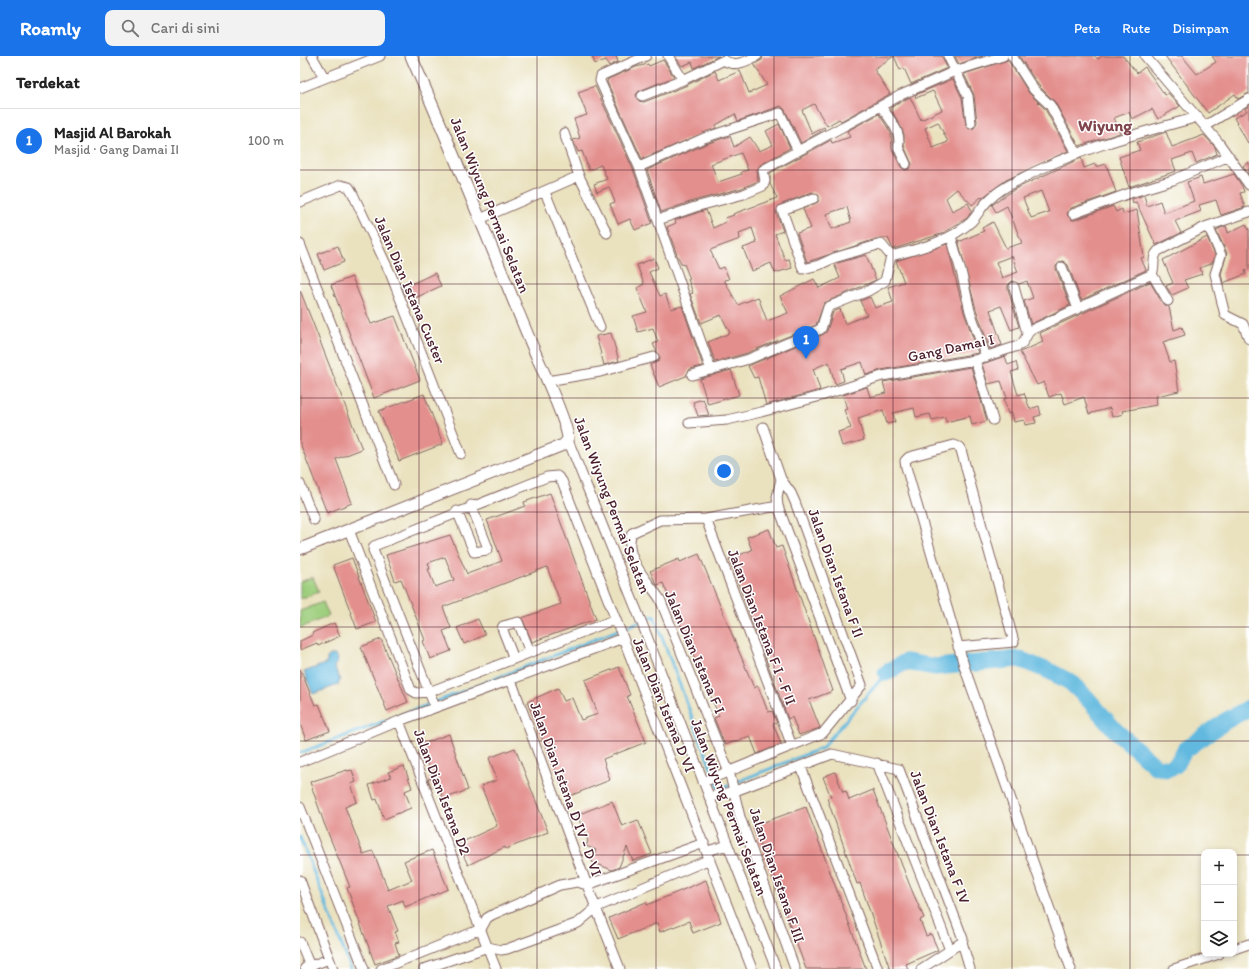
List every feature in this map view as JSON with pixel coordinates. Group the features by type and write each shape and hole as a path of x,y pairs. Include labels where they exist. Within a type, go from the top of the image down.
{"street":[{"path":"312,56 324,78"},
{"path":"300,88 380,56"},
{"name":"Jalan Wiyung Permai Selatan","path":"411,56 442,126 547,381 568,440 706,781 709,797 776,969"},
{"path":"646,56 601,76 600,79 639,167 711,370"},
{"path":"668,56 683,80"},
{"path":"642,96 683,80 723,58 729,63 736,64 757,56"},
{"path":"948,56 968,96 971,123"},
{"path":"658,220 695,207 744,194 763,186 766,181 763,170 901,95 955,71 1003,56"},
{"path":"1012,56 1034,90 1050,105 1076,153"},
{"path":"1144,56 1206,126 1249,185"},
{"path":"1206,126 1249,99"},
{"path":"881,106 898,132 900,138 898,147 906,164"},
{"path":"639,167 704,138 780,113 797,149 800,150"},
{"path":"891,256 920,248 951,236 971,221 990,199 1014,183 1076,153 1131,135 1198,118"},
{"path":"564,133 579,176 607,233"},
{"path":"1073,214 1130,193 1173,180 1229,156"},
{"path":"480,219 579,176"},
{"name":"Jalan Dian Istana Custer","path":"300,202 342,185 348,187 352,192 391,275 461,454"},
{"path":"545,192 600,327"},
{"path":"814,198 782,211 802,269 819,265 834,258 881,244 891,256"},
{"path":"1168,301 1152,274 1154,268 1154,258 1158,251 1208,226 1249,212"},
{"path":"1208,226 1221,255 1214,274 1225,315 1242,324 1249,339"},
{"path":"951,236 970,311 986,357"},
{"path":"300,244 394,485"},
{"path":"692,375 749,358 821,329 828,307 868,291 885,281 891,256"},
{"path":"1062,267 1078,309"},
{"name":"Gang Damai I","path":"688,423 727,420 821,396 882,376 986,357 1021,345 1027,333 1152,274"},
{"path":"1014,287 1027,333"},
{"path":"547,381 600,372 654,356"},
{"path":"975,360 993,420"},
{"path":"763,427 781,479"},
{"path":"300,550 563,445 568,440"},
{"path":"959,652 1014,642 961,450 959,446 954,445 909,456 905,460 906,467 959,652 964,669 1071,969"},
{"path":"435,706 373,548 376,543 472,505 547,477 551,476 560,478 622,635"},
{"name":"Jalan Dian Istana F II","path":"781,479 777,496 778,506 851,701"},
{"name":"Jalan Dian Istana F II","path":"706,781 727,774 823,733 851,701 862,683 795,502 791,493 781,479"},
{"path":"300,484 314,520"},
{"path":"457,511 475,553 486,550 472,505"},
{"path":"706,519 778,506"},
{"name":"Jalan Dian Istana F I - F II","path":"706,519 792,746"},
{"name":"Jalan Dian Istana F I","path":"706,519 660,520 632,533 630,546 643,578 660,598 734,789"},
{"path":"349,530 411,690 416,693 430,692 530,652 617,620"},
{"path":"469,540 482,534"},
{"path":"514,659 502,628 503,626 516,621 518,622 530,652"},
{"name":"Jalan Dian Istana D VI","path":"399,721 435,706 511,680 622,635 752,969"},
{"name":"Jalan Dian Istana D IV - D VI","path":"511,680 587,885 597,907 620,969"},
{"name":"Jalan Dian Istana D2","path":"300,762 399,721 496,969"},
{"name":"Jalan Dian Istana F IV","path":"709,797 801,767 832,754 897,768 900,770 962,939"},
{"name":"Jalan Dian Istana F IV","path":"877,763 950,950"},
{"path":"801,767 878,969"},
{"name":"Jalan Dian Istana F III","path":"734,789 740,816 795,969"},
{"path":"300,807 364,969"},
{"path":"381,969 481,929 487,918 492,915 560,885 577,882 587,885 728,845"},
{"path":"424,969 488,946 500,950 508,949 578,923 597,907 707,851"},
{"path":"300,880 333,969"},
{"path":"921,969 950,950 962,939 970,969"},
{"path":"300,942 308,968 329,959"},
{"path":"1237,948 1249,944"},
{"path":"1174,969 1211,957"}],"green space":[{"path":"313,577 319,592 300,599 300,582"},
{"path":"323,602 329,616 300,628 300,611"}],"water":[{"path":"330,655 335,655 338,659 334,666 340,680 338,685 313,694 304,672 327,663 327,658"}],"building":[{"path":"592,56 616,56 618,62 609,66 606,60 595,64"},
{"path":"675,56 719,56 694,68 692,62 682,66"},
{"path":"763,56 894,56 874,69 890,94 841,121 839,119 827,126 814,104 802,110 812,134 824,127 825,129 801,143 785,110 781,106 738,121 735,114 716,125 716,128 642,159 607,82 608,79 636,67 648,64 649,66 663,60 674,77 639,91 636,95 639,101 644,102 685,86 715,71 719,80 740,71 749,93 767,85 754,64 762,60"},
{"path":"894,56 942,56 947,68 911,84 904,68 900,70"},
{"path":"955,56 983,56 959,64"},
{"path":"1019,56 1095,56 1098,59 1102,56 1123,56 1137,73 1145,67 1165,95 1168,93 1180,106 1158,119 1152,109 1132,119 1129,112 1114,118 1120,133 1079,146 1055,102 1039,86"},
{"path":"1165,56 1182,56 1197,74 1216,62 1212,56 1249,56 1249,93 1238,99 1235,94 1208,113"},
{"path":"1008,60 1029,93 1045,109 1068,151 1006,180 972,205 957,189 946,198 952,211 968,203 972,211 967,218 941,234 893,249 888,238 879,238 807,262 797,233 811,228 803,209 818,202 819,196 812,192 780,205 776,212 783,231 775,234 785,260 789,259 792,268 775,273 771,263 752,271 743,248 757,243 752,228 739,233 740,239 710,250 719,269 724,267 729,279 724,280 738,305 758,297 767,321 788,313 780,296 814,279 819,288 840,278 834,264 866,255 876,280 824,303 816,325 747,353 715,362 708,342 730,333 721,315 701,323 690,294 693,293 688,279 690,279 684,264 682,265 677,255 667,227 676,223 675,220 706,210 713,228 726,222 725,218 734,215 733,214 777,198 770,184 770,173 831,140 832,143 850,137 847,131 879,114 891,133 892,149 901,167 905,170 909,169 912,164 904,146 904,134 890,108 910,97 921,120 942,110 933,91 916,98 915,95 953,79 962,98 966,126 969,129 974,128 977,122 974,95 964,74","holes":["938,122 948,142 933,148 925,128","847,207 851,222 832,229 826,214"]},
{"path":"595,86 633,169 652,223 635,230 630,219 618,224 610,204 615,202 609,187 597,192 594,184 607,179 601,165 589,170 582,151 578,152 573,140 580,138 574,119 587,115 578,92"},
{"path":"1249,106 1249,145 1234,118 1247,111 1245,108"},
{"path":"779,124 790,148 760,165 757,171 758,181 742,188 693,201 661,212 647,170 706,144 730,136 734,147 750,137 759,151 773,145 766,131","holes":["741,153 748,170 741,172 742,174 718,182 711,164"]},
{"path":"1166,132 1172,147 1204,135 1215,147 1217,154 1196,163 1192,153 1172,160 1176,171 1129,187 1119,157 1140,150 1137,142"},
{"path":"1081,158 1084,168 1095,164 1096,167 1106,164 1116,192 1071,208 1067,213 1068,216 1072,220 1075,220 1113,206 1116,212 1122,209 1123,214 1137,210 1144,257 1141,258 1146,270 1081,300 1068,265 1063,261 1060,262 1056,266 1056,269 1070,305 1031,324 1024,301 1033,298 1027,281 1019,284 1012,281 1008,285 1008,289 1019,327 1011,330 1001,306 990,310 1002,345 990,349 976,309 958,240 961,241 984,231 982,228 993,222 1006,248 1022,243 1007,206 996,212 992,205 1015,189","holes":["1041,191 1049,212 1031,218 1023,198","1012,256 1018,272 1002,278 996,262"]},
{"path":"1249,162 1249,175 1243,166"},
{"path":"1234,174 1244,192 1240,193 1245,207 1221,215 1216,200 1199,205 1201,211 1175,221 1181,233 1156,245 1136,202 1133,203 1132,199 1144,195 1147,206 1160,201 1164,213 1194,201 1187,182 1201,177 1203,184"},
{"path":"1246,224 1249,230 1249,269 1245,271 1246,274 1223,283 1221,274 1227,253 1216,230 1226,226 1228,233"},
{"path":"1207,237 1215,255 1212,263 1200,268 1202,274 1184,280 1188,288 1172,295 1166,286 1173,283 1163,260"},
{"path":"947,244 964,312 978,353 939,360 937,352 921,357 923,363 881,370 866,375 862,362 841,369 844,381 835,384 829,362 813,369 820,390 766,405 758,377 754,378 748,366 824,334 827,331 833,312 840,309 845,324 867,315 860,301 870,297 875,308 893,302 888,287 904,282 896,261"},
{"path":"338,246 344,262 324,270 318,254"},
{"path":"654,258 658,268 649,272 660,296 665,294 671,309 682,306 703,366 690,369 686,376 659,387 650,365 659,361 660,358 653,344 658,342 653,328 638,332 633,316 647,312 637,288 644,284 637,265"},
{"path":"435,273 441,286 415,298 409,285"},
{"path":"352,277 371,324 395,316 420,380 374,398 331,285"},
{"path":"1150,282 1163,304 1169,307 1174,330 1182,327 1185,335 1163,342 1170,362 1174,361 1179,391 1156,396 1157,405 1122,411 1123,414 1112,417 1110,408 1089,414 1084,397 1065,404 1061,393 1049,397 1044,382 1037,385 1020,352 1043,342 1040,333"},
{"path":"300,290 362,449 336,459 352,503 327,513 300,443"},
{"path":"611,333 619,361 604,365 596,336"},
{"path":"1005,356 1008,365 1016,362 1018,370 1011,372 1018,395 1024,393 1030,409 1039,406 1041,415 1034,417 1036,423 1025,425 1024,420 1014,422 1012,413 1008,414 1004,399 1007,398 1001,381 988,384 982,364"},
{"path":"971,367 987,421 972,425 970,416 946,422 945,417 932,420 930,414 916,417 914,408 893,413 895,422 887,424 883,410 858,418 864,440 842,446 838,432 851,428 844,410 847,409 843,395 867,387 870,397 886,393 883,382"},
{"path":"731,370 739,395 708,404 700,379"},
{"path":"424,394 443,444 399,461 379,411"},
{"path":"703,399 709,415 698,416 693,402"},
{"path":"550,493 596,619 532,642 522,618 561,604 547,567 443,607 451,628 443,631 451,651 430,659 423,641 425,640 401,579 395,581 386,555 450,535 467,574 502,561 487,520 525,506 524,502","holes":["445,557 454,580 435,587 428,569 430,569 428,563"]},
{"path":"769,529 776,548 782,546 833,691 809,700 820,728 799,735 792,717 788,719 729,559 752,550 747,537"},
{"path":"699,554 754,688 758,686 768,712 772,711 777,723 773,724 781,744 757,754 750,736 725,745 714,718 719,716 663,583 657,585 650,571 679,559 680,562"},
{"path":"352,558 376,622 357,629 333,565"},
{"path":"478,619 485,635 464,644 457,628"},
{"path":"334,623 340,636 318,646 317,643 300,650 300,641 313,635 312,633"},
{"path":"381,639 408,702 387,711 361,647"},
{"path":"619,667 630,695 627,696 646,742 603,759 610,780 567,797 527,702 558,688 564,701 572,698 581,720 598,714 585,680"},
{"path":"300,669 315,705 319,704 330,731 306,740 300,724"},
{"path":"449,734 468,790 443,799 439,785 432,788 428,779 433,778 420,745"},
{"path":"515,748 548,832 506,849 505,847 468,865 458,844 497,826 481,786 497,780 489,758"},
{"path":"404,766 412,788 405,791 411,808 384,819 377,799 374,800 369,785 391,777 388,772"},
{"path":"347,770 352,770 356,782 351,784 357,802 345,807 363,854 373,851 388,890 412,880 404,861 432,850 448,889 405,907 403,900 388,906 398,931 395,932 399,942 395,943 399,955 375,964 347,888 350,887 324,823 310,782"},
{"path":"835,772 843,792 846,791 849,800 873,790 924,918 920,920 926,936 931,934 938,950 906,964 908,969 890,969 860,883 857,884 827,798 831,797 823,777"},
{"path":"612,801 622,826 638,820 652,854 633,861 627,847 619,867 612,870 592,862 596,850 586,846 588,841 577,815"},
{"path":"806,807 866,969 806,969 753,826"},
{"path":"706,880 721,922 693,933 689,921 660,932 657,923 618,939 609,918 646,902 647,905"}],"waterway":[{"path":"300,753 441,700 654,616 719,789 822,748 886,673"},
{"path":"886,673 905,662 936,667 1019,659 1051,672 1070,682 1087,698 1115,730 1155,766 1167,769 1176,765 1185,750 1227,720 1249,708"},
{"path":"300,837 351,969"}],"place":[{"name":"Masjid Al Barokah","path":"806,359"}],"district":[{"name":"Wiyung","path":"1105,125"}]}
